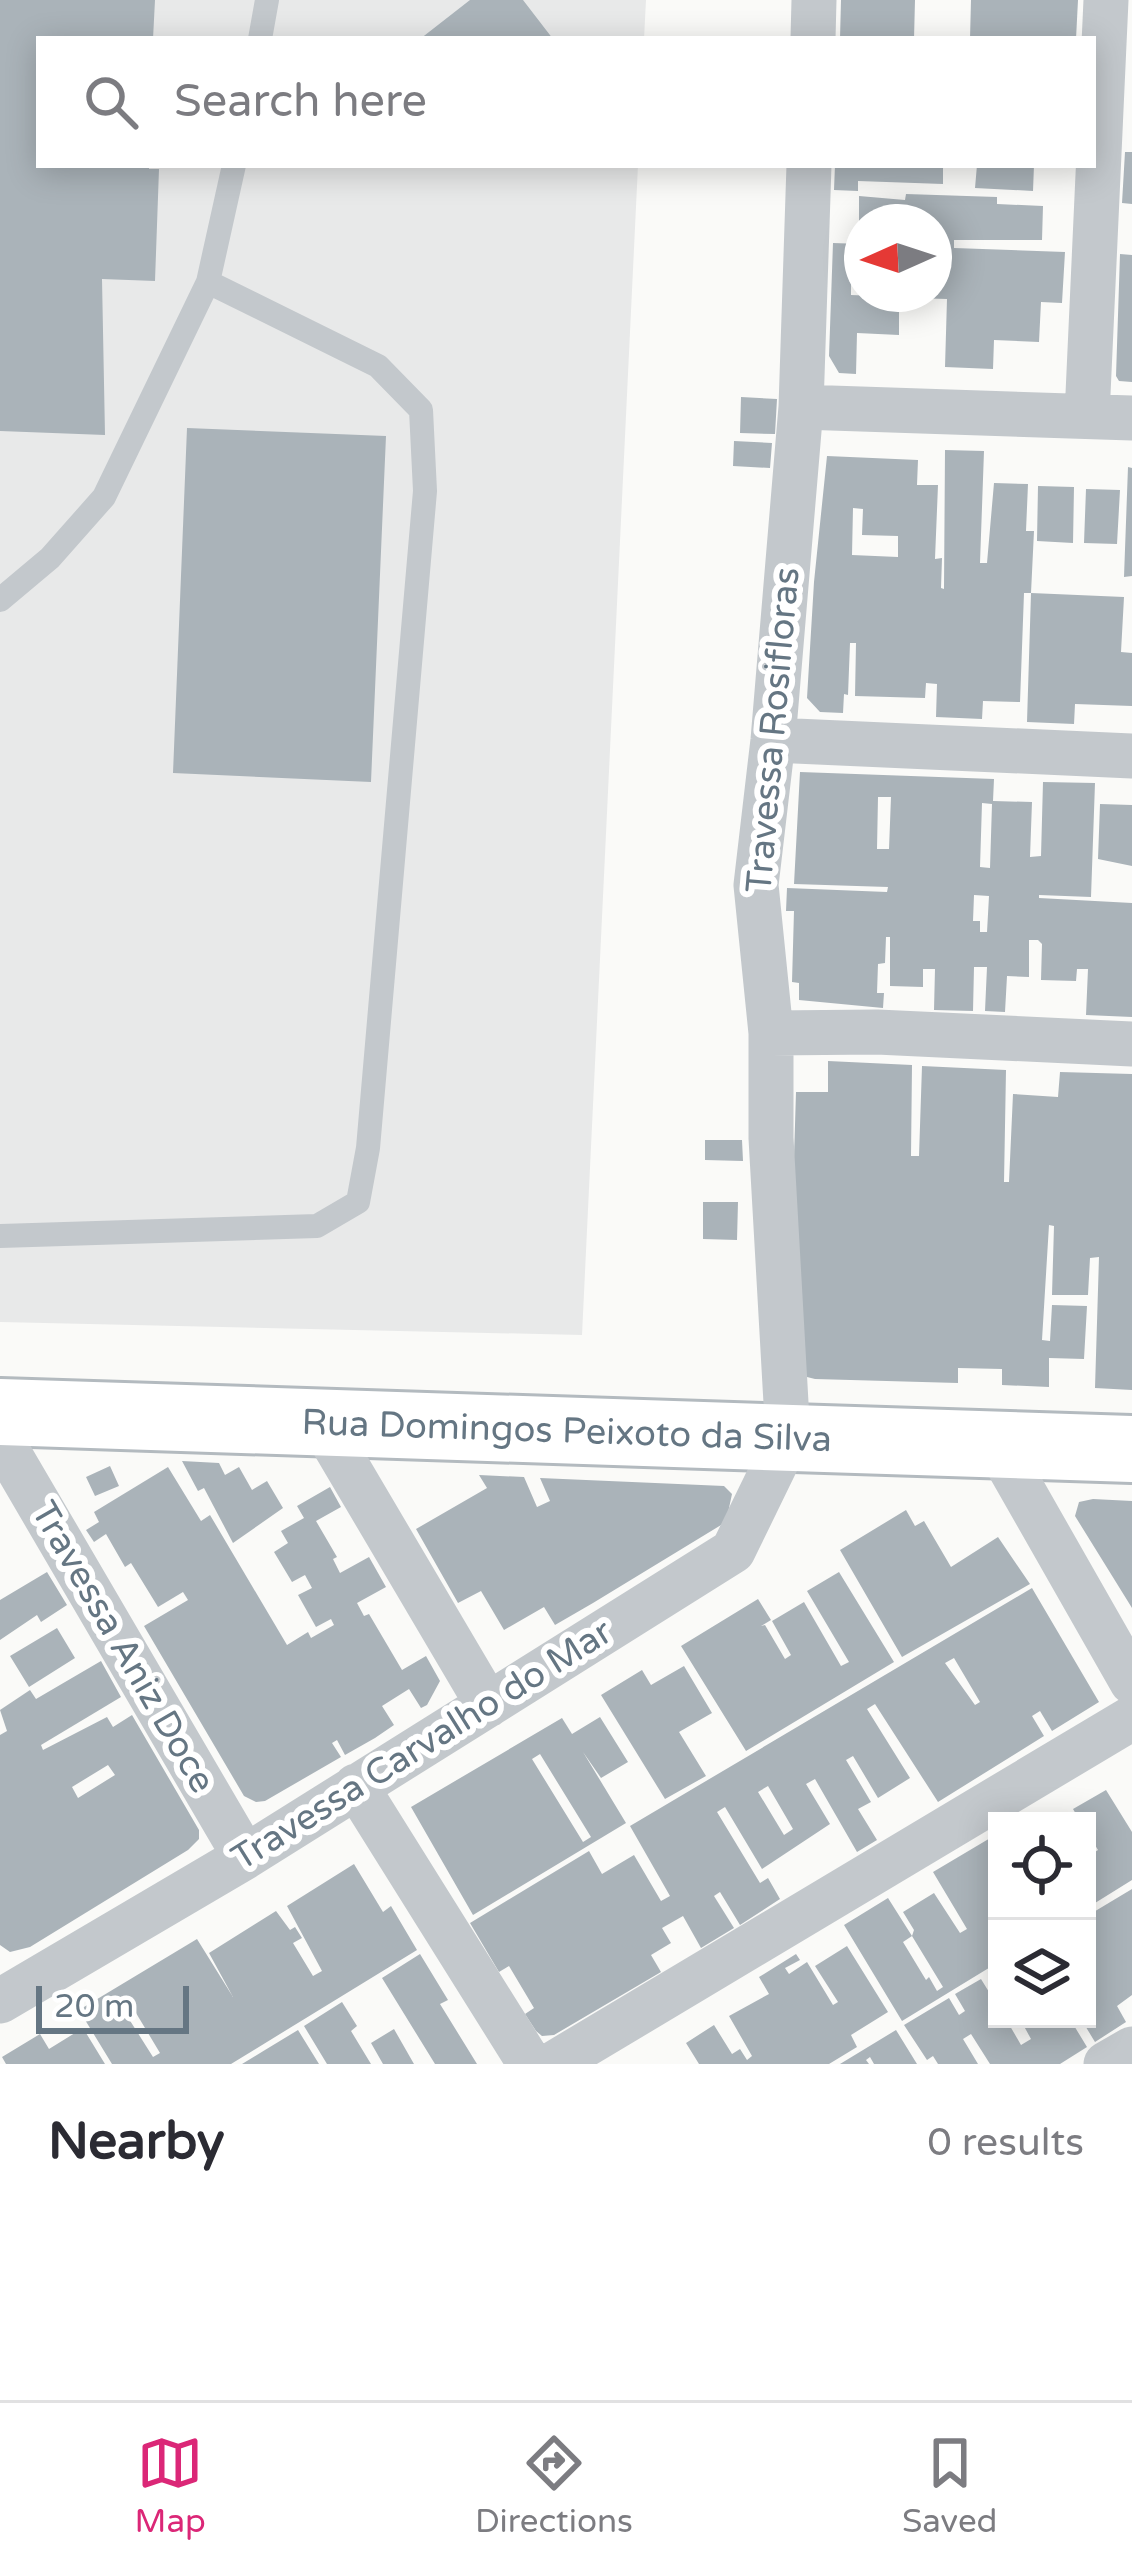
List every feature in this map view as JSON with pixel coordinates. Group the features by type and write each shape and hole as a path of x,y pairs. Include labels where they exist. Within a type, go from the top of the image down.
{"main road":[{"name":"Rua Domingos Peixoto da Silva","path":"0,1412 1132,1448"}],"street":[{"path":"813,36 814,0"},
{"path":"1087,416 1106,0"},
{"name":"Travessa Rosifloras","path":"788,1438 771,1138 770,1033 756,884 801,407 808,168"},
{"path":"801,407 1132,418"},
{"path":"773,740 1132,756"},
{"path":"770,1033 877,1032 1132,1044"},
{"path":"321,1422 488,1705"},
{"name":"Travessa Aniz Doce","path":"0,1438 245,1856"},
{"name":"Travessa Carvalho do Mar","path":"2,1994 245,1856 733,1551 788,1438"},
{"path":"997,1445 1132,1682"},
{"path":"553,2064 1132,1718"},
{"path":"356,1786 530,2064"},
{"path":"1106,2064 1132,2049"}],"lane":[{"path":"261,36 267,0"},
{"path":"0,600 50,558 104,497 208,282 233,168"},
{"path":"0,1236 317,1226 358,1202 368,1148 424,491 421,410 378,366 208,282"}],"shaded area":[{"path":"0,0 646,0 644,36 36,36 36,168 638,168 582,1335 0,1322"}],"building":[{"path":"0,0 155,0 153,36 36,36 36,168 159,169 155,281 102,279 105,435 0,431"},
{"path":"470,0 523,0 551,36 424,36"},
{"path":"841,0 915,0 914,36 840,36"},
{"path":"971,0 1078,0 1076,36 970,36"},
{"path":"1125,152 1132,152 1132,204 1122,203"},
{"path":"835,168 943,168 943,184 858,181 858,191 834,190"},
{"path":"977,168 1034,168 1033,191 975,188"},
{"path":"906,194 997,197 997,204 1043,206 1042,240 954,240 954,248 1065,252 1062,303 1041,302 1039,342 994,340 993,369 945,367 947,312 952,312 952,204 859,204 859,196 905,200"},
{"path":"833,243 844,243 844,312 899,312 899,335 857,333 856,374 839,373 829,356"},
{"path":"1120,254 1132,255 1132,382 1119,381 1116,376"},
{"path":"741,397 777,399 775,434 740,433"},
{"path":"187,428 386,436 371,782 173,773"},
{"path":"734,441 772,443 770,468 733,466"},
{"path":"945,450 984,451 980,563 987,563 994,483 1028,484 1026,531 1034,531 1031,593 1024,593 1020,702 983,701 982,719 936,717 937,684 926,683 925,698 855,696 856,643 850,643 843,713 820,712 807,698 827,456 918,460 917,485 938,485 935,559 942,558 944,589","holes":["853,508 863,509 862,535 898,536 898,557 852,555"]},
{"path":"1128,467 1132,468 1132,576 1124,577"},
{"path":"1038,486 1074,487 1073,543 1037,541"},
{"path":"1086,489 1120,490 1117,544 1084,543"},
{"path":"1031,593 1124,597 1121,652 1132,653 1132,706 1075,704 1074,724 1027,722"},
{"path":"800,772 994,779 993,801 1032,802 1030,857 1041,856 1043,782 1095,783 1091,897 1039,898 1132,903 1132,1017 1086,1015 1088,969 1077,969 1076,981 1041,980 1042,944 1038,940 1029,940 1029,977 1007,976 1005,1012 985,1011 987,967 974,967 973,1011 934,1010 935,969 923,969 923,987 890,986 890,937 886,937 885,963 878,964 877,993 884,993 883,1008 799,1000 799,983 792,982 794,911 786,911 787,888 887,892 888,887 794,884","holes":["878,797 891,797 889,849 877,849","982,803 992,804 990,868 980,867","974,895 989,896 987,932 980,932 980,921 973,921"]},
{"path":"1100,804 1132,805 1132,866 1098,859"},
{"path":"828,1061 912,1065 911,1156 919,1156 922,1066 1006,1070 1004,1182 1009,1182 1013,1094 1058,1097 1060,1072 1132,1074 1132,1390 1095,1388 1099,1257 1090,1258 1088,1295 1052,1295 1054,1226 1049,1225 1042,1340 1050,1341 1052,1305 1087,1306 1084,1359 1049,1358 1049,1387 1002,1385 1002,1369 958,1368 958,1383 799,1375 788,1354 796,1092 828,1092"},
{"path":"705,1140 742,1140 743,1161 705,1160"},
{"path":"703,1202 738,1202 737,1240 703,1239"},
{"path":"182,1461 219,1463 225,1475 239,1467 252,1490 267,1481 283,1508 233,1543 204,1488 198,1491"},
{"path":"110,1466 119,1486 95,1496 86,1477"},
{"path":"168,1467 201,1521 210,1515 287,1645 308,1632 311,1638 334,1625 331,1619 316,1627 298,1595 312,1588 305,1575 292,1582 274,1552 288,1543 281,1531 304,1518 297,1506 330,1487 341,1507 316,1521 337,1557 333,1559 340,1573 369,1557 386,1587 357,1603 364,1616 369,1614 402,1670 426,1656 440,1681 427,1705 421,1708 409,1689 382,1706 394,1725 375,1738 345,1755 337,1740 332,1743 341,1757 265,1801 244,1796 144,1626 188,1600 183,1592 158,1607 131,1563 125,1567 106,1534 94,1542 86,1530 99,1522 94,1512"},
{"path":"479,1475 524,1477 537,1507 550,1501 540,1478 724,1486 732,1494 726,1522 593,1603 555,1625 544,1607 504,1630 481,1591 458,1603 416,1529 487,1488"},
{"path":"1132,1501 1132,1608 1075,1516 1079,1502"},
{"path":"906,1510 915,1526 924,1521 951,1567 998,1537 1030,1584 902,1657 840,1550"},
{"path":"47,1572 67,1605 41,1622 37,1615 0,1640 0,1600"},
{"path":"839,1572 894,1662 746,1751 681,1646 758,1599 771,1620 761,1626 765,1625 785,1659 791,1655 772,1621 804,1602 841,1666 849,1662 807,1591"},
{"path":"1032,1588 1099,1702 1052,1731 1040,1711 1032,1716 1044,1736 938,1802 875,1704 867,1709 910,1778 878,1798 853,1756 846,1760 871,1802 858,1809 877,1840 857,1852 815,1779 806,1784 830,1824 762,1869 725,1807 717,1812 760,1883 768,1878 780,1899 740,1925 720,1892 714,1896 734,1928 701,1948 683,1916 662,1928 671,1943 651,1955 661,1972 554,2035 542,2036 525,2014 534,2008 509,1966 499,1972 470,1923 589,1851 602,1874 634,1855 661,1901 670,1896 630,1826","holes":["954,1658 980,1702 975,1705 945,1663","768,1786 793,1829 784,1835 758,1792"]},
{"path":"57,1628 75,1658 29,1687 10,1656"},
{"path":"101,1661 121,1697 41,1745 43,1750 107,1717 113,1727 132,1715 199,1830 199,1839 30,1947 10,1952 0,1945 0,1735 7,1731 0,1710 30,1690 36,1699","holes":["108,1765 115,1775 78,1798 72,1787"]},
{"path":"684,1666 712,1713 679,1732 706,1776 665,1799 601,1695 642,1670 651,1685"},
{"path":"600,1717 628,1762 601,1778 583,1752 626,1823 473,1915 411,1807 562,1718 572,1734","holes":["540,1754 591,1837 583,1842 532,1759"]},
{"path":"1106,1790 1132,1832 1132,1880 1096,1902 1096,1812 1073,1809"},
{"path":"988,1839 988,1968 902,2021 844,1925 888,1898 912,1936 914,1930 903,1912 934,1893 960,1933 967,1929 933,1872","holes":["912,1936 943,1987 937,1991 929,1977 926,1980 903,1942"]},
{"path":"354,1864 383,1912 391,1906 417,1950 231,2064 112,2064 79,2010 197,1939 233,1997 209,1953 276,1911 302,1938 293,1943 313,1976 322,1971 287,1906","holes":["130,2003 160,2053 153,2057 122,2008"]},
{"path":"1132,1889 1132,1995 1117,2006 1126,2022 1095,2042 1086,2028 1096,2028 1096,1911"},
{"path":"847,1946 888,2012 851,2035 857,2047 829,2064 699,2064 686,2043 714,2025 732,2054 740,2049 747,2060 752,2056 729,2016 769,1994 759,1977 796,1954 800,1960 785,1968 789,1974 807,1962 833,2005 838,2002 815,1966"},
{"path":"420,1954 448,2000 440,2004 477,2064 435,2064 382,1978"},
{"path":"981,1979 988,1990 988,2028 1011,2028 1021,2045 1031,2039 1025,2028 1075,2028 1087,2047 1060,2064 990,2064 971,2034 963,2039 978,2064 938,2064 933,2056 927,2060 904,2025 949,1998 959,2015 965,2011 955,1994"},
{"path":"342,2002 357,2026 351,2031 371,2064 327,2064 304,2026"},
{"path":"83,2028 105,2064 6,2064 2,2057 40,2034 49,2049"},
{"path":"394,2029 414,2064 383,2064 371,2043"},
{"path":"298,2030 319,2064 242,2064 265,2050"},
{"path":"896,2030 917,2064 874,2064 870,2057 869,2064 840,2064"}]}
